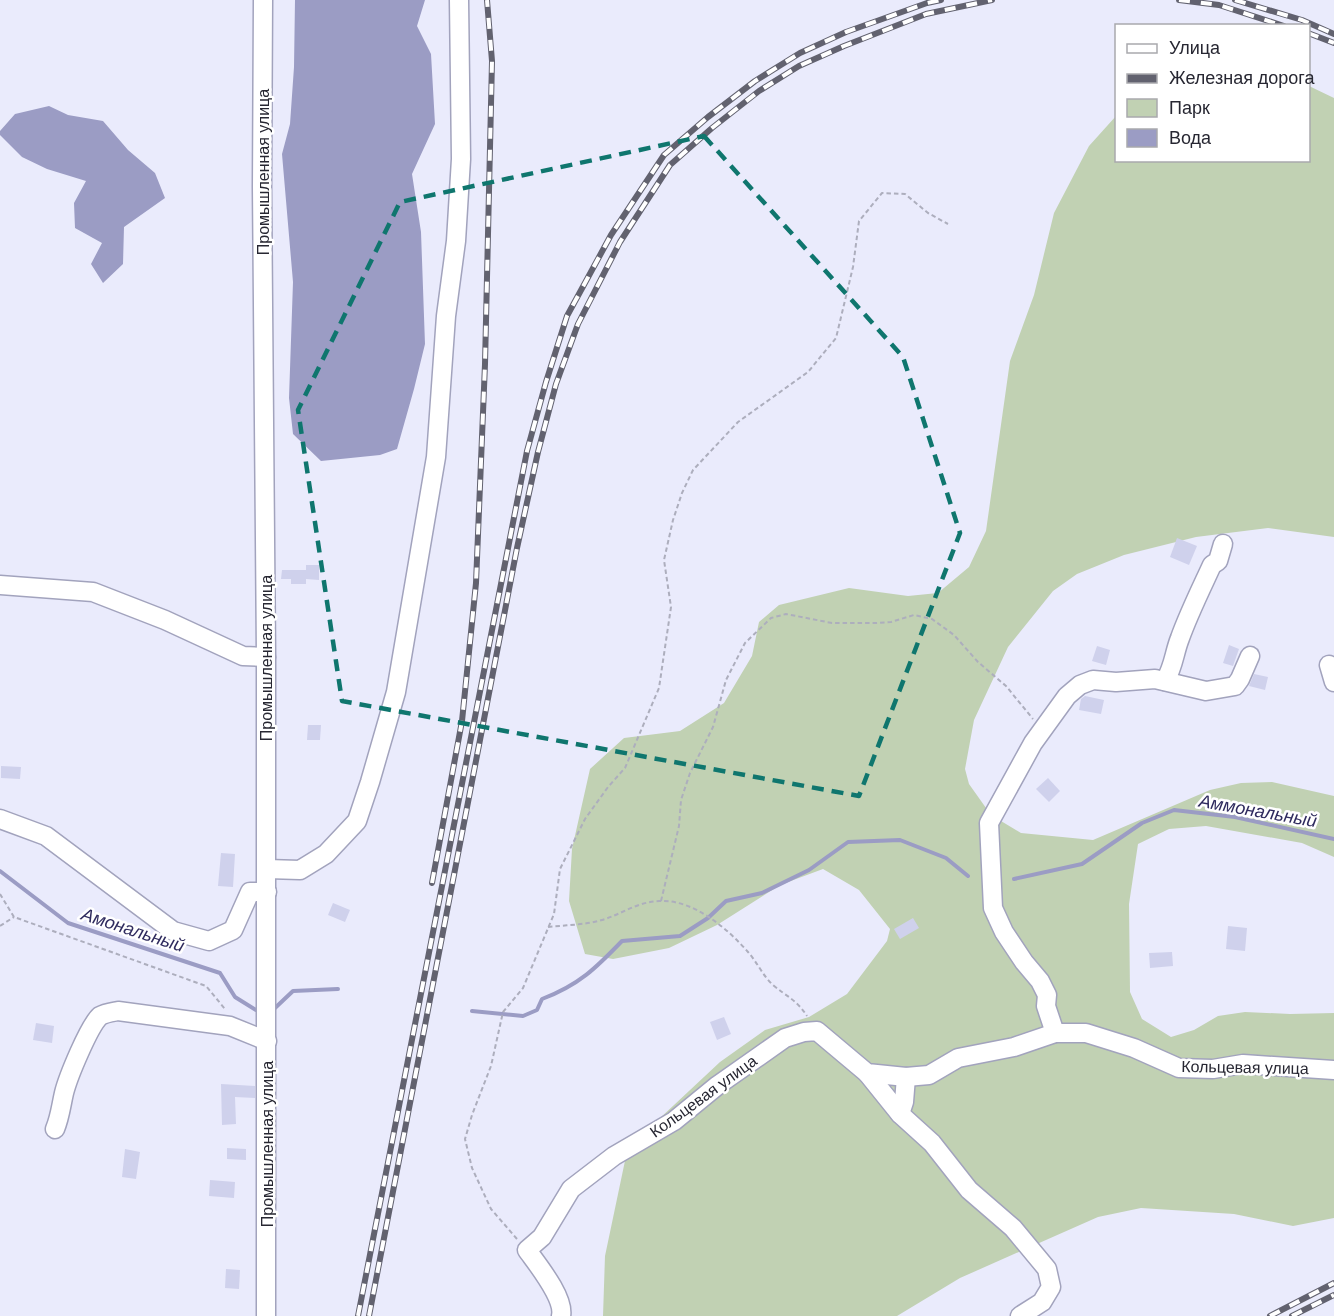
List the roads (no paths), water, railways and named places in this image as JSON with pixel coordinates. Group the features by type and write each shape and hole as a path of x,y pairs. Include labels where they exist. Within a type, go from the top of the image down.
{"street":[{"name":"Промышленная улица","path":"263,0 262,187 267,869 266,1316"},
{"path":"267,869 300,870 326,854 357,821 396,692 436,457 446,316 456,241 460,159 459,0"},
{"path":"1165,681 1173,667 1184,626 1212,565 1218,561 1223,544"},
{"path":"0,585 93,592 165,620 243,656 266,657"},
{"path":"1055,1033 1046,1006 1047,995 1040,981 1004,932 993,908 989,823 1017,770 1067,696 1087,683 1093,680 1116,682 1155,679 1206,691 1235,686 1250,656"},
{"path":"0,819 46,836 173,931 209,941 233,930 249,892 267,892"},
{"path":"55,1129 60,1118 64,1092 80,1053 94,1024 102,1015 118,1011 230,1026 267,1041"},
{"name":"Кольцевая улица","path":"561,1316 562,1311 549,1281 527,1250 542,1237 571,1189 614,1156 674,1121 717,1084 747,1066 785,1038 804,1032 817,1031 867,1073 906,1077 929,1075 958,1058 1014,1047 1055,1033 1086,1033 1134,1048 1179,1068 1213,1069 1243,1064 1334,1070"},
{"path":"867,1073 900,1113 932,1143 969,1190 1013,1228 1047,1269 1051,1287 1042,1302 1020,1316"},
{"path":"900,1113 904,1102 906,1077"}],"water":[{"path":"295,0 425,0 417,26 431,54 435,124 412,174 421,232 425,344 397,449 380,455 321,461 293,434 289,398 293,282 282,154 290,124"},
{"path":"49,106 68,115 103,121 128,150 155,173 165,198 124,227 123,264 103,283 91,264 102,243 75,228 74,203 86,181 47,169 22,157 0,135 0,131 15,114"}],"waterway":[{"name":"Аммональный","path":"1014,879 1082,864 1142,823 1174,810 1235,817 1334,839"},
{"name":"Амональный","path":"472,1011 523,1016 537,1010 542,999 577,982 622,941 680,936 708,918 726,901 762,893 809,870 848,842 900,840 946,858 968,876"},
{"name":"Амональный","path":"0,871 68,923 220,973 235,997 256,1010"},
{"name":"Амональный","path":"275,1008 293,991 338,989"}],"railway":[{"path":"432,883 462,721 476,583 485,364 492,61 487,0"},
{"path":"358,1316 527,451 567,316 611,235 664,155 708,117 755,81 800,53 846,32 941,0"},
{"path":"369,1316 517,548 556,384 578,324 620,242 670,165 759,91 799,66 844,46 926,14 992,0"},
{"path":"1179,0 1219,5 1278,24"},
{"path":"1235,0 1302,20 1334,34"},
{"path":"1310,34 1334,43"},
{"path":"1270,1316 1334,1283"},
{"path":"1292,1316 1334,1295"}]}
